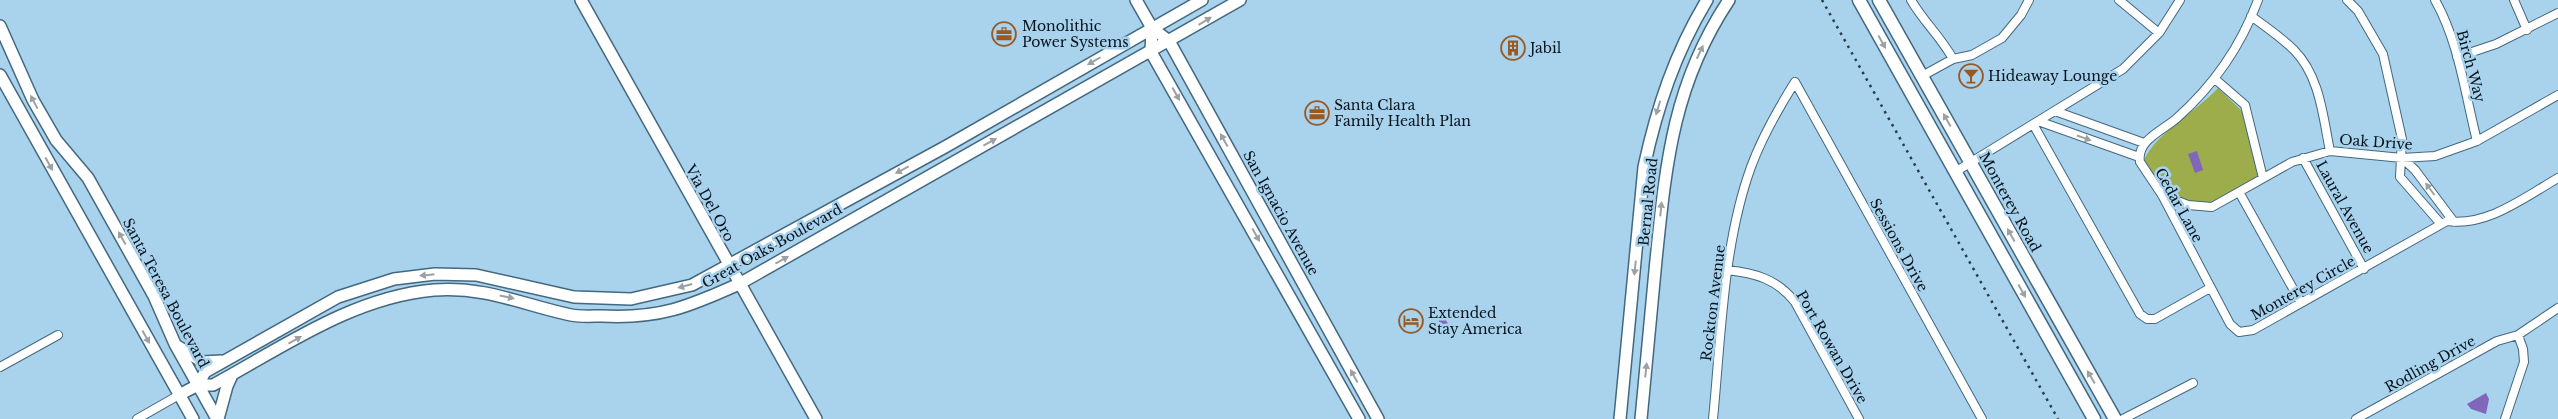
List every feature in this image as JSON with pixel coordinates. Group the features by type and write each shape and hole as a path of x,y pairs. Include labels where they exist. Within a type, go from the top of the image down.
{"main road":[{"name":"Via Del Oro","path":"581,0 816,419"},
{"name":"San Ignacio Avenue","path":"1136,0 1152,28 1169,42 1378,419"},
{"name":"Great Oaks Boulevard","path":"198,385 205,372 338,297 394,278 435,274 476,275 574,298 631,300 692,285 945,147 1202,0"},
{"name":"Great Oaks Boulevard","path":"179,395 198,385 213,385 344,314 397,295 459,290 496,294 572,315 631,318 659,315 700,303 739,284 1169,42 1240,0"},
{"name":"Bernal Road","path":"1620,419 1644,167 1652,127 1678,53 1707,0"},
{"name":"Bernal Road","path":"1641,419 1670,141 1690,74 1709,33 1729,0"},
{"path":"1859,0 2094,419"},
{"name":"Monterey Road","path":"1880,0 2115,419"},
{"name":"Santa Teresa Boulevard","path":"0,26 33,100 56,140 88,178 154,296 175,344 218,419"},
{"path":"1152,28 1151,52 1359,419"},
{"path":"0,75 193,419"},
{"path":"945,147 947,166"},
{"path":"175,344 203,362 225,361"},
{"path":"218,419 225,391 232,375"}],"street":[{"path":"1911,0 1921,17 1943,41 1953,59"},
{"path":"1922,76 1953,59 1972,55 2002,38 2021,15 2030,0"},
{"path":"2119,0 2159,33"},
{"path":"1955,172 2123,69 2159,33 2180,0"},
{"path":"2055,111 2144,143 2177,118 2215,79 2252,16 2258,0"},
{"path":"2347,0 2358,11 2383,54 2402,139 2400,177 2442,224"},
{"name":"Birch Way","path":"2435,0 2446,24 2456,57 2477,141"},
{"path":"2514,0 2527,30"},
{"path":"2456,57 2496,44 2558,13"},
{"name":"Laural Avenue","path":"2252,16 2295,50 2308,68 2316,86 2330,151"},
{"path":"2215,79 2245,105 2263,178"},
{"name":"Rockton Avenue","path":"1713,419 1730,248 1751,168 1777,110 1795,82"},
{"name":"Sessions Drive","path":"1795,82 1982,419"},
{"name":"Oak Drive","path":"2162,195 2188,205 2212,207 2303,158 2330,151 2402,158 2435,156 2477,141 2558,94"},
{"path":"2036,123 2139,157"},
{"path":"2036,123 2140,314 2147,318 2155,319 2210,288"},
{"name":"Cedar Lane","path":"2144,143 2139,157 2162,195 2210,288"},
{"name":"Laural Avenue","path":"2303,158 2364,269"},
{"path":"2402,158 2415,170 2454,222"},
{"name":"Monterey Circle","path":"2210,288 2230,324 2239,332 2254,330 2447,221 2463,223 2499,212 2558,178"},
{"path":"2239,192 2301,303"},
{"name":"Port Rowan Drive","path":"1727,270 1766,277 1785,289 1859,419"},
{"name":"Rodling Drive","path":"2356,419 2497,341 2518,335 2558,308"},
{"path":"0,367 58,335"},
{"path":"2505,419 2524,362 2518,335"},
{"path":"2123,419 2192,383"},
{"path":"137,419 179,395"}],"green space":[{"path":"2218,88 2247,116 2259,180 2211,204 2188,202 2163,192 2144,160 2151,149 2168,131"}],"shaded area":[{"path":"2197,151 2203,170 2195,173 2188,154"},
{"path":"1442,312 1448,324 1442,327 1436,316"},
{"path":"2486,393 2489,399 2486,414 2471,409 2467,404"}],"railway":[{"path":"1822,0 2058,419"}],"place":[{"name":"Monolithic Power Systems","path":"1004,34"},
{"name":"Jabil","path":"1513,48"},
{"name":"Hideaway Lounge","path":"1971,76"},
{"name":"Santa Clara Family Health Plan","path":"1317,113"},
{"name":"Extended Stay America","path":"1411,321"}]}
